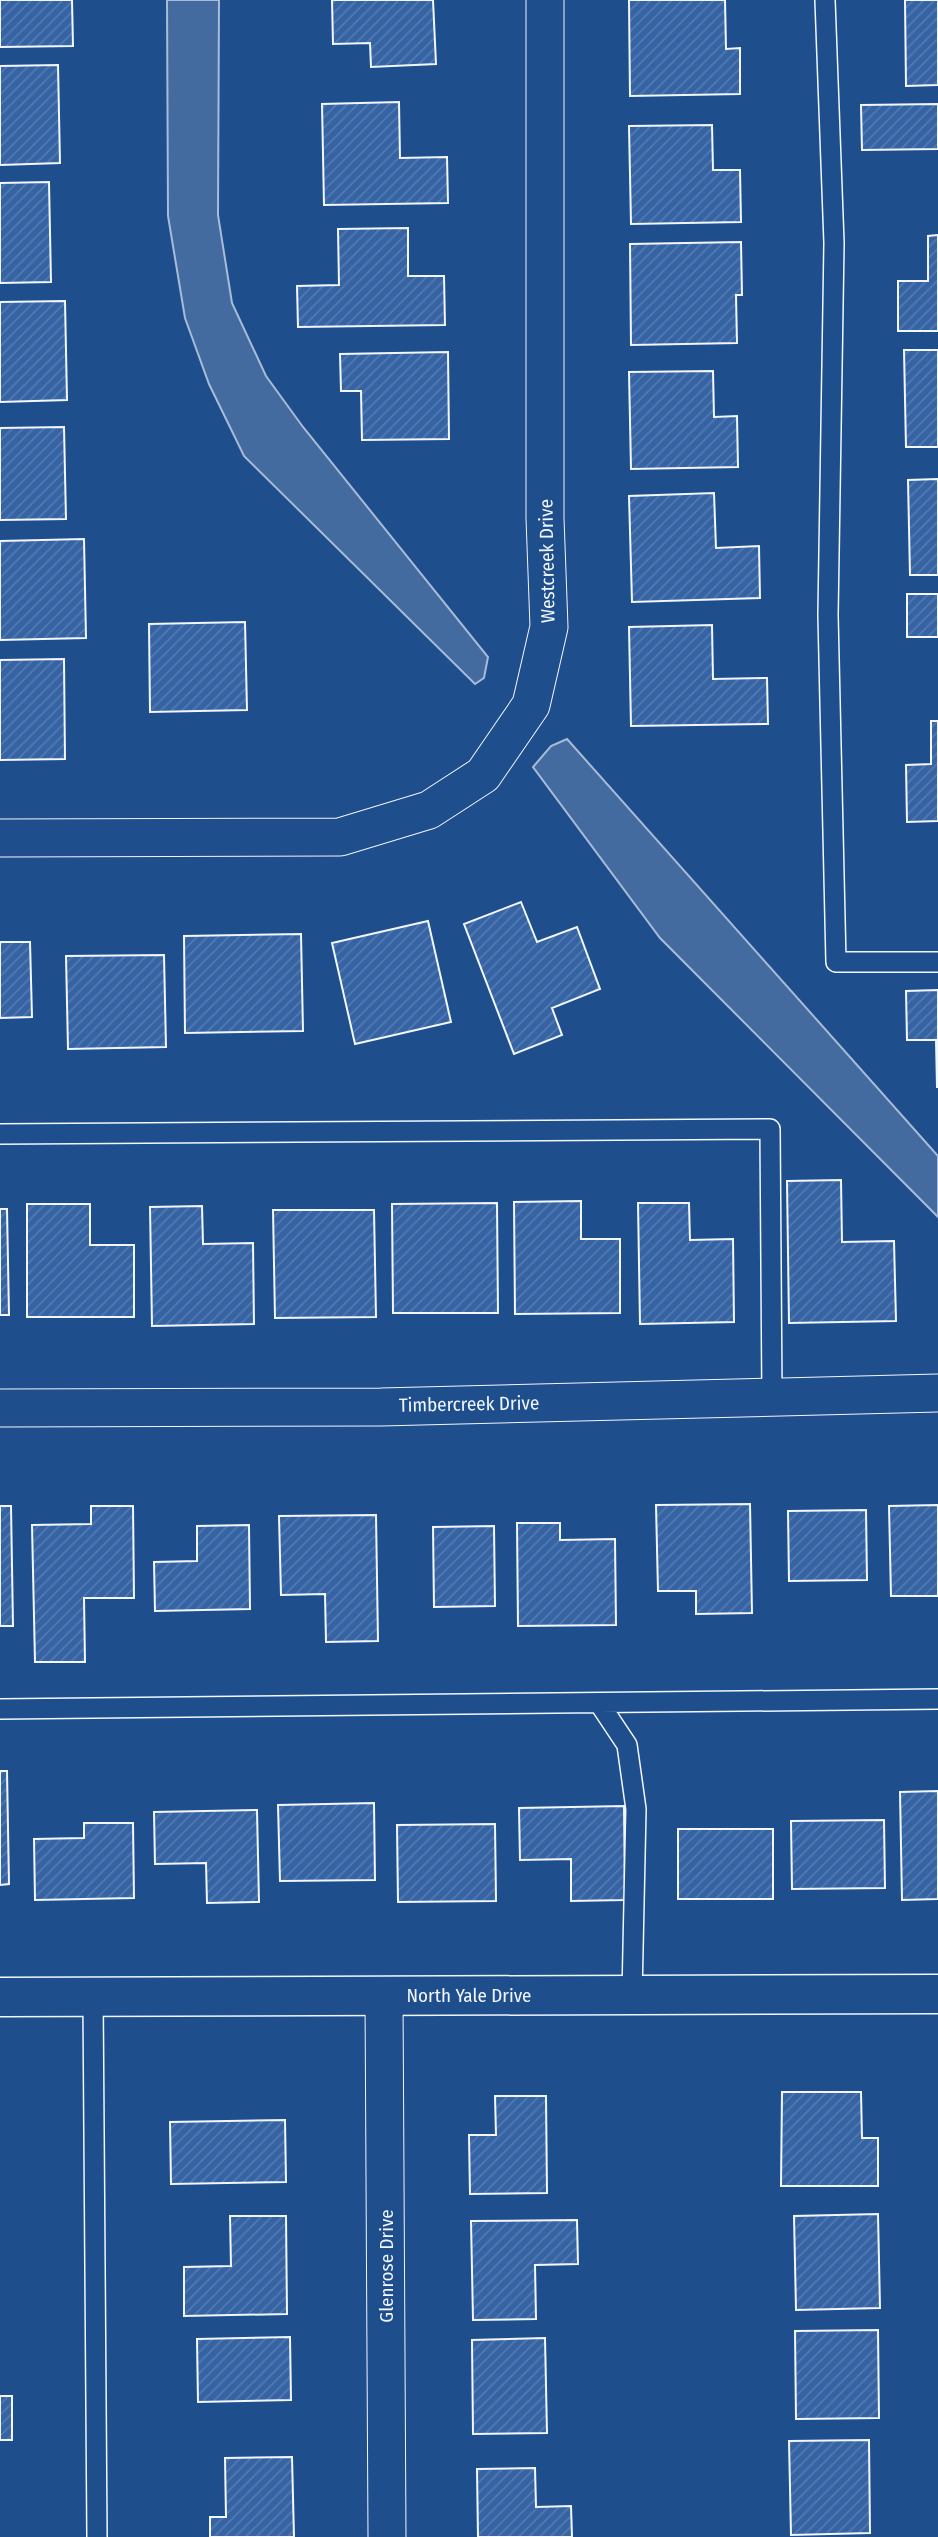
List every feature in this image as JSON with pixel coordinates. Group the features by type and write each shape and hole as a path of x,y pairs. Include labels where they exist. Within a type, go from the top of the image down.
{"street":[{"name":"Westcreek Drive","path":"0,838 340,837 429,810 483,775 531,705 549,627 545,518 545,0"},
{"name":"Timbercreek Drive","path":"0,1408 381,1407 938,1393"},
{"name":"North Yale Drive","path":"0,1997 938,1994"},
{"name":"Glenrose Drive","path":"384,1996 387,2537"}],"lane":[{"path":"825,0 834,243 828,615 836,962 938,962"},
{"path":"0,1134 770,1129 772,1397"},
{"path":"0,1709 938,1699"},
{"path":"599,1703 626,1745 636,1809 632,1995"},
{"path":"93,1997 97,2537"}],"water":[{"path":"167,0 219,0 218,215 232,303 266,376 303,427 488,657 484,678 475,684 244,456 209,384 185,318 168,216"},
{"path":"567,739 938,1156 938,1217 660,938 533,767 551,746"}],"building":[{"path":"0,0 72,0 73,46 0,47"},
{"path":"332,0 433,0 436,64 371,67 370,43 333,44"},
{"path":"629,0 725,0 726,49 740,48 740,94 630,96"},
{"path":"905,0 938,0 938,85 906,86"},
{"path":"58,65 60,163 0,165 0,66"},
{"path":"399,102 400,158 447,157 448,203 324,205 322,104"},
{"path":"938,104 938,149 862,150 861,105"},
{"path":"712,125 713,170 740,170 741,222 631,224 629,126"},
{"path":"49,182 51,282 0,283 0,183"},
{"path":"408,228 408,276 444,276 445,325 298,327 297,286 339,285 338,229"},
{"path":"938,235 938,331 898,331 898,281 928,281 928,236"},
{"path":"741,242 742,295 736,295 737,343 631,345 630,244"},
{"path":"65,301 67,400 0,402 0,302"},
{"path":"904,350 938,350 938,447 906,447"},
{"path":"448,352 449,439 362,440 361,391 341,391 340,354"},
{"path":"713,371 714,417 737,416 738,467 631,469 629,372"},
{"path":"64,427 66,519 0,520 0,428"},
{"path":"938,479 938,575 910,575 908,480"},
{"path":"714,493 716,548 759,546 760,598 632,602 629,496"},
{"path":"84,539 86,638 0,640 0,541"},
{"path":"907,594 938,594 938,637 907,637"},
{"path":"245,622 247,710 150,712 149,624"},
{"path":"712,625 713,679 767,678 768,724 631,726 629,627"},
{"path":"64,659 65,759 0,760 0,660"},
{"path":"931,721 938,721 938,821 907,822 906,765 931,764"},
{"path":"521,902 537,942 577,927 600,989 552,1008 562,1035 514,1054 464,924"},
{"path":"428,921 451,1022 355,1044 332,943"},
{"path":"301,934 303,1031 185,1033 184,936"},
{"path":"0,942 30,942 32,1017 0,1018"},
{"path":"164,955 166,1047 68,1049 66,956"},
{"path":"938,990 937,1087 936,1040 907,1040 906,991"},
{"path":"841,1180 842,1242 894,1241 896,1321 789,1323 787,1181"},
{"path":"581,1201 581,1239 620,1239 620,1313 515,1314 514,1202"},
{"path":"497,1203 498,1313 393,1313 392,1204"},
{"path":"638,1203 689,1203 690,1240 733,1239 734,1322 640,1324"},
{"path":"27,1204 90,1204 90,1245 134,1245 134,1317 27,1317"},
{"path":"202,1206 203,1244 253,1243 254,1324 152,1326 150,1207"},
{"path":"0,1209 7,1209 9,1315 0,1315"},
{"path":"273,1210 374,1210 376,1317 275,1318"},
{"path":"750,1504 752,1613 696,1614 696,1591 658,1591 656,1505"},
{"path":"938,1505 938,1596 891,1596 889,1506"},
{"path":"0,1506 11,1506 13,1626 0,1626"},
{"path":"91,1506 133,1506 134,1598 84,1598 85,1662 35,1662 32,1525 91,1524"},
{"path":"866,1510 867,1580 789,1581 788,1511"},
{"path":"376,1515 378,1641 326,1642 325,1594 281,1595 279,1516"},
{"path":"517,1523 560,1523 560,1540 615,1539 616,1625 518,1626"},
{"path":"249,1525 250,1609 155,1611 154,1562 197,1561 197,1526"},
{"path":"494,1526 495,1606 434,1607 433,1527"},
{"path":"0,1771 7,1771 9,1884 0,1885"},
{"path":"938,1791 938,1899 902,1900 900,1792"},
{"path":"374,1803 375,1880 280,1881 278,1805"},
{"path":"624,1806 625,1900 571,1901 571,1859 520,1860 519,1808"},
{"path":"257,1810 259,1902 207,1903 206,1863 155,1864 154,1812"},
{"path":"884,1820 885,1888 792,1889 791,1821"},
{"path":"84,1823 133,1823 134,1898 35,1900 34,1839 84,1838"},
{"path":"495,1824 496,1901 398,1902 397,1825"},
{"path":"678,1829 773,1829 773,1899 678,1899"},
{"path":"782,2092 861,2092 862,2138 878,2138 878,2186 781,2186"},
{"path":"495,2096 546,2096 547,2193 470,2194 469,2135 496,2135"},
{"path":"285,2120 286,2182 171,2184 170,2122"},
{"path":"878,2214 880,2308 796,2310 794,2216"},
{"path":"230,2216 286,2216 287,2314 184,2316 184,2267 231,2266"},
{"path":"577,2220 578,2264 535,2265 536,2319 473,2320 471,2221"},
{"path":"878,2330 879,2418 796,2419 795,2331"},
{"path":"290,2337 291,2400 198,2402 197,2339"},
{"path":"545,2338 547,2433 473,2434 472,2340"},
{"path":"0,2396 12,2396 12,2440 0,2440"},
{"path":"869,2440 870,2533 791,2535 789,2441"},
{"path":"292,2457 294,2537 210,2537 210,2517 226,2517 225,2458"},
{"path":"535,2468 536,2507 571,2506 572,2537 478,2537 477,2469"}]}
